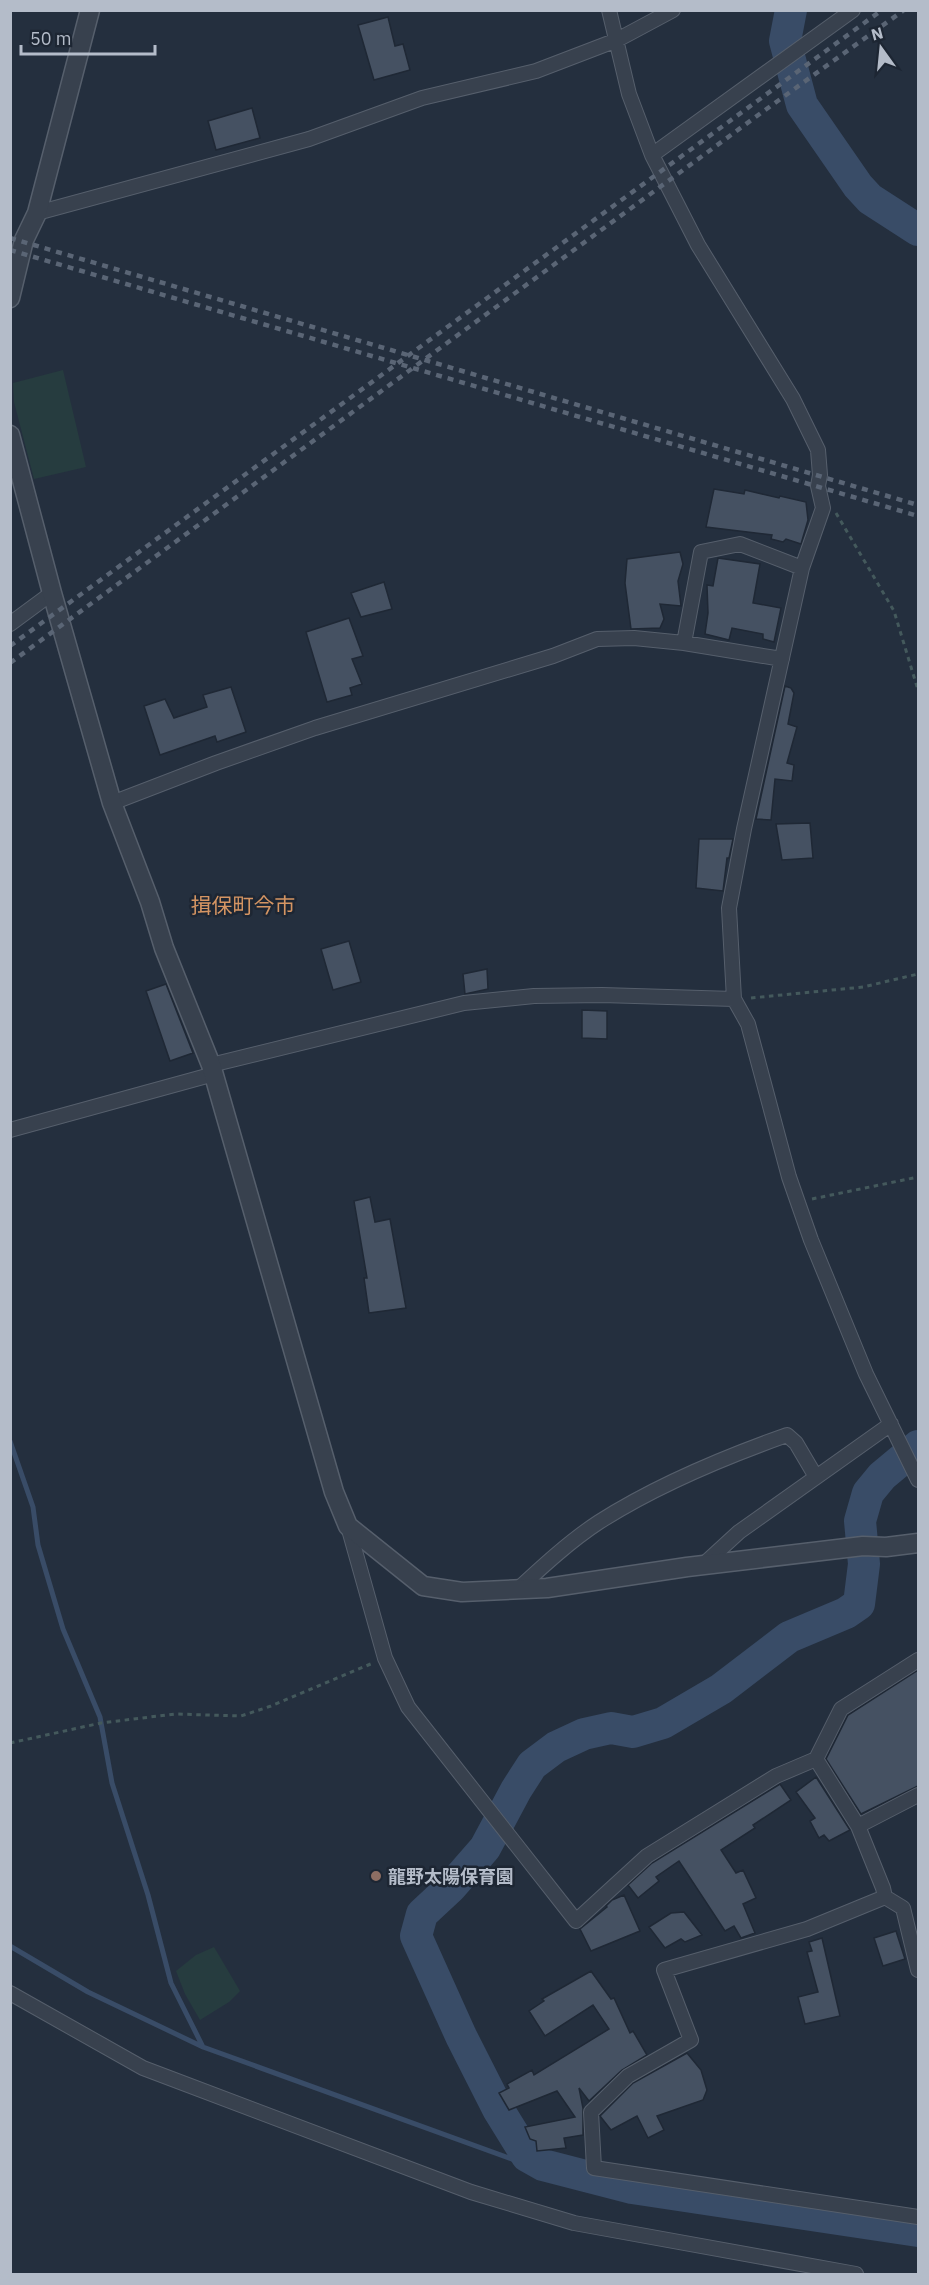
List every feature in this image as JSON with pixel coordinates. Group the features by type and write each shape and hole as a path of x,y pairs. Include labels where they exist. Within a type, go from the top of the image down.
{"street":[{"path":"10,298 24,240 37,213 90,10"},
{"path":"609,10 618,40 629,94 652,155 698,245 793,399 818,450 820,475 818,486 823,508 802,568 729,908 734,999 748,1024 797,1202 866,1374 918,1480"},
{"path":"37,213 309,139 422,98 536,72 618,40 673,10"},
{"path":"652,155 853,10"},
{"path":"10,435 112,803 150,902 164,948 212,1069 334,1492 348,1526 385,1658 408,1707 576,1921 647,1857 776,1776 816,1759 841,1709 918,1660"},
{"path":"684,643 701,552 740,544 802,568"},
{"path":"10,624 52,593"},
{"path":"112,803 315,728 553,656 597,639 634,638 684,643 782,659"},
{"path":"10,1130 212,1069 464,1003 534,996 602,994 734,999"},
{"path":"703,1565 739,1532 891,1424"},
{"path":"517,1590 598,1523 654,1491 725,1458 787,1435 796,1443 816,1477"},
{"path":"348,1526 423,1586 462,1592 547,1588 703,1565 862,1546 886,1547 918,1543"},
{"path":"816,1759 858,1826 885,1897 903,1908 918,1970"},
{"path":"858,1826 918,1795"},
{"path":"885,1897 807,1929 664,1970 691,2040 628,2076 591,2112 594,2168 918,2217"},
{"path":"10,1993 143,2068 471,2192 574,2223 856,2274"}],"path":[{"path":"823,508 838,514 894,611 918,690"},
{"path":"734,999 863,987 918,974"},
{"path":"797,1202 918,1177"},
{"path":"10,1743 101,1723 175,1714 241,1716 271,1707 385,1658"}],"green space":[{"path":"63,370 86,467 34,479 14,402 13,383"},
{"path":"214,1947 240,1991 229,2002 200,2020 185,1994 176,1971 196,1955"}],"building":[{"path":"388,17 395,46 403,44 410,70 374,80 358,25"},
{"path":"252,108 260,138 216,150 208,121"},
{"path":"714,489 744,494 745,490 806,502 808,520 801,544 786,539 783,542 771,539 772,535 706,527"},
{"path":"680,552 683,564 678,581 681,606 660,604 664,619 660,628 631,629 625,583 627,559"},
{"path":"718,558 760,564 753,603 781,608 774,642 763,639 763,634 732,628 729,640 705,634 708,613 707,585 713,586"},
{"path":"384,582 392,609 361,617 351,593"},
{"path":"349,618 363,656 352,659 362,684 350,688 352,695 327,702 306,632"},
{"path":"785,686 791,688 794,693 788,724 797,727 787,763 794,765 792,781 775,779 771,820 756,819"},
{"path":"231,687 246,732 217,742 215,736 160,755 144,706 165,699 174,718 207,707 203,695"},
{"path":"810,823 813,858 782,860 776,824"},
{"path":"699,839 733,839 729,858 727,858 723,891 696,888"},
{"path":"349,941 361,982 333,990 321,949"},
{"path":"487,969 488,989 465,994 463,974"},
{"path":"166,984 193,1053 170,1061 146,991"},
{"path":"582,1010 607,1011 607,1039 582,1038"},
{"path":"370,1197 375,1222 390,1219 406,1308 369,1313 364,1278 367,1278 354,1201"},
{"path":"918,1670 918,1786 861,1814 826,1759 848,1715"},
{"path":"816,1777 850,1830 829,1841 824,1835 819,1838 810,1821 815,1818 796,1792"},
{"path":"780,1784 791,1800 753,1825 755,1828 721,1850 736,1873 743,1870 756,1898 743,1904 755,1933 741,1938 734,1926 725,1931 679,1861 656,1877 659,1881 638,1898 628,1885 652,1863"},
{"path":"624,1895 640,1931 591,1951 580,1929 607,1907 612,1900"},
{"path":"684,1912 702,1935 685,1942 681,1939 665,1948 649,1927 671,1913"},
{"path":"896,1931 905,1959 883,1966 874,1938"},
{"path":"822,1938 840,2016 805,2024 798,1997 818,1992 807,1952 812,1951 809,1942"},
{"path":"591,1971 611,1999 614,1998 630,2033 633,2031 647,2055 622,2070 589,2101 579,2088 583,2108 583,2135 564,2138 566,2148 537,2151 536,2141 530,2139 525,2127 575,2117 557,2091 509,2110 499,2093 509,2088 507,2084 532,2070 534,2075 609,2029 593,2005 545,2036 529,2011 544,2001 542,1999"},
{"path":"687,2053 701,2070 707,2090 703,2100 657,2116 664,2130 648,2138 637,2116 611,2130 600,2116 633,2083"}],"waterway":[{"path":"791,10 785,41 802,105 858,186 870,199 918,230"},
{"path":"10,1441 33,1507 38,1545 63,1629 100,1717 112,1783 148,1895 171,1983 203,2047 523,2163 539,2163"},
{"path":"918,1446 882,1476 868,1493 860,1521 864,1564 859,1604 846,1613 789,1637 721,1689 663,1723 633,1732 611,1728 584,1734 556,1747 532,1765 485,1848 451,1887 422,1914 416,1936 461,2036 498,2109 527,2156 543,2165 632,2188 918,2231"},
{"path":"10,1946 88,1992 203,2047"}],"railway":[{"path":"10,646 882,10"},
{"path":"10,663 904,10"},
{"path":"10,238 918,505"},
{"path":"10,250 918,516"}],"place":[{"name":"龍野太陽保育園","path":"376,1876"}],"district":[{"name":"揖保町今市","path":"243,905"}]}
